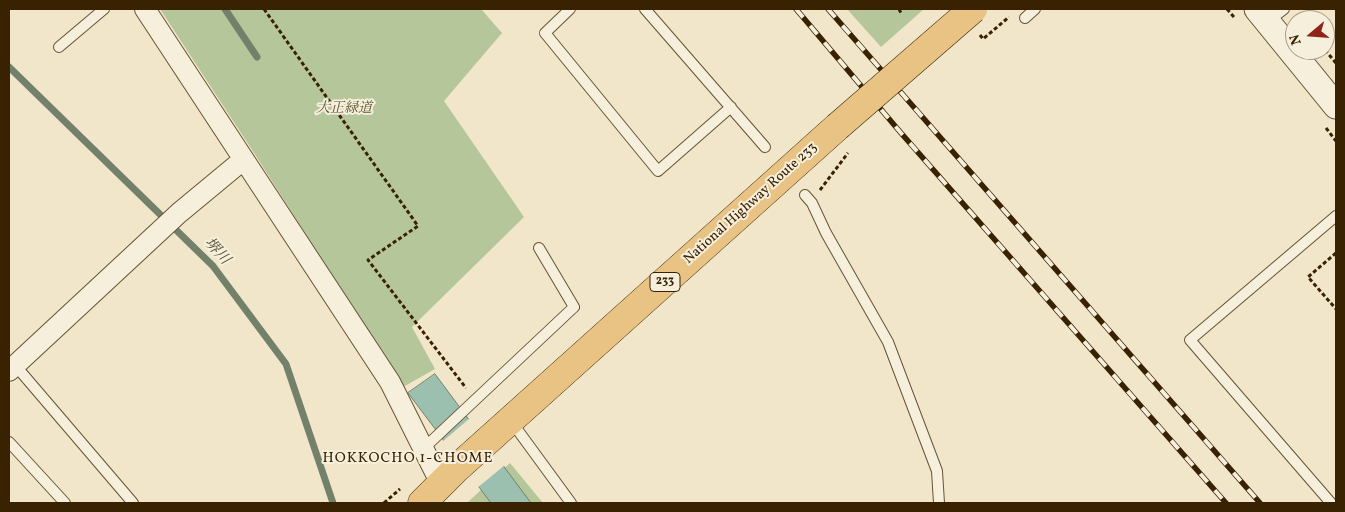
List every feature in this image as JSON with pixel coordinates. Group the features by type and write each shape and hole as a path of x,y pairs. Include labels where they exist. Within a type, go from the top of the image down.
{"highway":[{"name":"National Highway Route 233","path":"437,491 502,429 837,127 972,9"}],"street":[{"path":"145,9 390,382 428,444 437,491"},
{"path":"1269,13 1336,106"},
{"path":"12,368 180,213 243,160"}],"lane":[{"path":"58,47 104,9"},
{"path":"570,9 545,33 658,171 731,107"},
{"path":"645,9 765,147"},
{"path":"1025,18 1035,9"},
{"path":"805,195 812,203 826,233 888,342 937,472 939,503"},
{"path":"1331,503 1190,340 1336,216"},
{"path":"428,444 574,307 539,248"},
{"path":"12,368 133,503"},
{"path":"502,429 571,503"},
{"path":"9,442 65,503"}],"path":[{"path":"264,9 418,226 368,260 472,402"},
{"path":"983,38 1011,15"},
{"path":"820,191 850,150"},
{"path":"1336,253 1308,277 1336,309"}],"green space":[{"name":"大正緑道","path":"160,9 481,9 502,33 444,101 524,217 412,327 435,369 403,387"},
{"path":"847,9 924,9 881,47"},
{"path":"510,463 543,503 467,503"}],"shaded area":[{"path":"435,374 531,503 491,503 408,393"}],"pier":[{"path":"470,418 505,465 477,488 442,442"}],"waterway":[{"path":"225,9 257,57"},
{"name":"堺川","path":"9,67 213,266 286,364 333,503"}],"railway":[{"path":"796,9 901,133 1226,503"},
{"path":"828,9 1260,503"}],"district":[{"name":"HOKKOCHO 1-CHOME","path":"408,459"}]}
